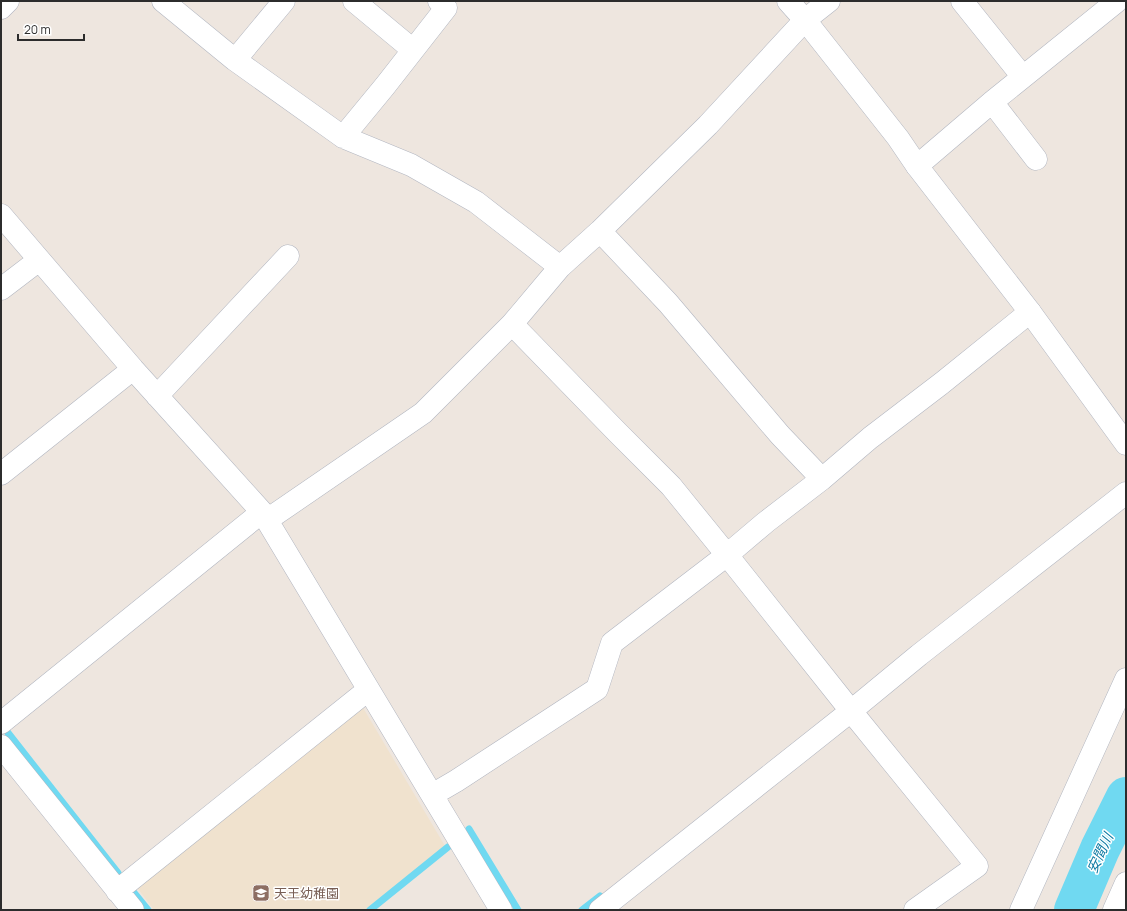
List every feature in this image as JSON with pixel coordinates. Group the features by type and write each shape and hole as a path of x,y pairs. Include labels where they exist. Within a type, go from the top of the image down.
{"street":[{"path":"1,8 8,1"},
{"path":"163,1 235,60 343,137 410,165 476,202 560,267"},
{"path":"235,60 284,1"},
{"path":"354,1 413,50"},
{"path":"343,137 446,8 439,1"},
{"path":"788,1 805,20 898,138 917,166 1030,312 1126,444"},
{"path":"1,723 264,516 423,413 512,324 560,267 600,231 708,125 805,20 830,1"},
{"path":"962,1 1023,77"},
{"path":"917,166 1108,4"},
{"path":"992,102 1036,159"},
{"path":"1,215 133,369 264,516 501,910"},
{"path":"600,231 668,303 780,435 822,479"},
{"path":"157,396 288,256"},
{"path":"1,289 39,260"},
{"path":"432,795 597,689 612,643 727,555 766,522 822,479 870,438 942,383 1030,312"},
{"path":"512,324 671,486 977,866 915,910"},
{"path":"1,474 133,369"},
{"path":"600,910 851,711 919,654 1126,493"},
{"path":"1021,910 1126,679"},
{"path":"117,891 368,690"},
{"path":"1,746 133,910"},
{"path":"1114,910 1126,883"}],"shaded area":[{"path":"362,706 445,846 365,910 154,910 135,885"}],"waterway":[{"path":"5,729 118,873"},
{"name":"安間川","path":"1074,910 1100,849 1126,797"},
{"path":"469,829 518,910"},
{"path":"370,910 448,847"},
{"path":"131,889 148,910"},
{"path":"582,910 600,896"}],"place":[{"name":"天王幼稚園","path":"261,893"}]}
